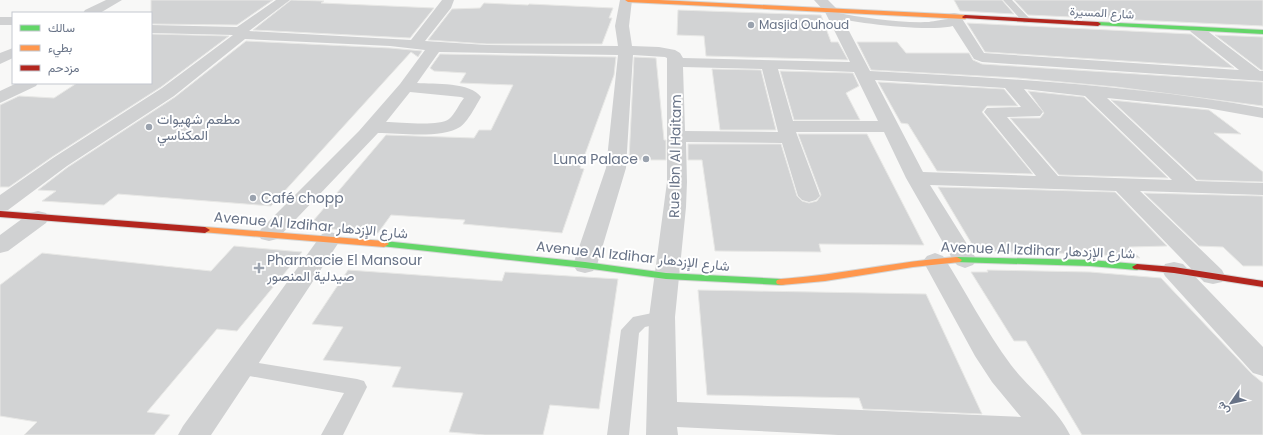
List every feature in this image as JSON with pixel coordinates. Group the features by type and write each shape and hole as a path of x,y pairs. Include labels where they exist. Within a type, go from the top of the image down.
{"street":[{"path":"92,12 116,0"},
{"path":"0,205 60,162 163,96 284,0"},
{"path":"415,44 446,5 448,0"},
{"path":"585,265 616,168 626,52 622,26 627,0 828,9 862,71 916,178 965,260"},
{"path":"955,20 979,56 982,57 1261,78"},
{"name":"شارع المسيرة","path":"955,20 1027,21 1263,32"},
{"path":"0,21 12,21"},
{"path":"152,29 415,44 435,47 626,52 670,57 1010,83 1207,103 1263,112"},
{"path":"1196,29 1261,78"},
{"path":"268,234 347,156 373,127 406,87 435,47"},
{"path":"0,59 12,53"},
{"name":"Rue Ibn Al Haitam","path":"662,425 662,317 666,276 676,207 677,136 670,57"},
{"path":"769,64 787,132 809,196"},
{"path":"0,66 12,67"},
{"path":"1010,83 1034,112 993,112 1052,182"},
{"path":"0,98 28,84"},
{"path":"373,127 437,128 451,125 455,123 473,98 465,92 406,87"},
{"path":"1091,92 1190,186"},
{"path":"677,136 890,127"},
{"path":"916,178 1263,189"},
{"path":"1120,184 1213,276"},
{"name":"Avenue Al Izdihar شارع الإزدهار","path":"0,214 330,239 585,265 666,276 770,282 808,281 935,261 965,260 1090,263 1174,270 1263,284"},
{"path":"0,246 38,218"},
{"path":"194,435 330,239"},
{"path":"935,261 985,349 1002,374 1053,433"},
{"path":"1174,270 1259,358"},
{"path":"662,425 1053,433"}],"lane":[{"path":"1007,0 1027,21"},
{"path":"828,9 853,19 935,25 955,20"},
{"path":"618,435 630,330 639,322 662,317"},
{"path":"240,368 357,387 332,435"}],"building":[{"path":"151,0 273,0 237,25 152,24"},
{"path":"291,0 324,1 321,3 434,8 410,38 253,30"},
{"path":"954,0 1002,0 1014,14 960,11"},
{"path":"1014,0 1263,0 1263,26 1028,15"},
{"path":"484,3 613,8 609,18 612,18 602,44 487,44 428,40 452,9 480,8"},
{"path":"678,10 821,15 831,42 838,42 848,60 706,56 704,36 677,35"},
{"path":"967,23 1191,34 1234,68 985,52"},
{"path":"152,34 229,36 161,87 52,157 9,187 0,187 0,105 19,96 54,98 75,84 152,84"},
{"path":"1215,35 1263,37 1263,70 1261,70"},
{"path":"246,41 422,51 418,57 411,52 271,206 118,194 104,205 42,201 56,191 38,190 68,167 175,97"},
{"path":"857,42 897,42 906,53 969,53 973,60 982,64 1263,82 1263,106 1116,87 1018,78 871,70"},
{"path":"440,54 616,57 614,75 580,168 584,169 562,233 463,224 465,220 391,215 378,233 308,227 386,135 474,138 479,130 491,130 513,85 460,83 466,73 434,71 430,68"},
{"path":"634,57 656,58 664,140 666,140 666,160 629,160"},
{"path":"712,69 761,70 776,130 720,130"},
{"path":"780,71 853,73 859,86 846,93 860,120 794,120"},
{"path":"878,82 1004,89 1018,106 987,106 982,112 1033,174 937,171 908,124 901,123"},
{"path":"1028,91 1084,97 1168,178 1059,175 1010,118 1040,118 1044,113"},
{"path":"1111,100 1209,110 1241,134 1214,133 1263,172 1263,182 1197,180"},
{"path":"798,134 867,134 924,245 819,244 821,252 715,251 702,160 688,160 688,144 781,144 797,196 802,201 809,203 817,201 821,195"},
{"path":"938,187 1115,192 1167,246 1129,247 1140,258 1090,254 976,251"},
{"path":"1144,193 1263,196 1263,266 1243,266 1223,247 1199,246"},
{"path":"234,246 302,252 237,331 217,329 147,412 170,415 154,435 24,435 37,422 0,416 0,285 42,253 211,271"},
{"path":"348,270 502,281 505,272 618,279 599,409 550,405 543,435 485,435 449,432 463,393 392,387 401,367 323,360 343,327 312,324"},
{"path":"987,270 1090,272 1161,278 1252,374 1263,383 1263,435 1082,435 1026,341 1014,341 971,272 988,272"},
{"path":"698,290 926,294 982,414 863,409 859,398 707,395"}],"traffic: fast":[{"path":"1098,24 1263,32"},
{"path":"384,244 585,265 666,276 781,282"},
{"path":"957,260 1090,263 1137,267"}],"traffic: slow":[{"path":"628,0 965,17"},
{"path":"205,230 384,244"},
{"path":"781,282 803,281 913,264 957,260"}],"traffic: jam":[{"path":"965,17 1098,24"},
{"path":"0,214 205,230"},
{"path":"1137,267 1174,270 1263,284"}],"place":[{"name":"Masjid Ouhoud","path":"751,25"},
{"name":"مطعم شهيوات المكناسي","path":"149,127"},
{"name":"Luna Palace","path":"646,159"},
{"name":"Café chopp","path":"253,198"},
{"name":"Pharmacie El Mansour صيدلية المنصور","path":"259,268"}]}
